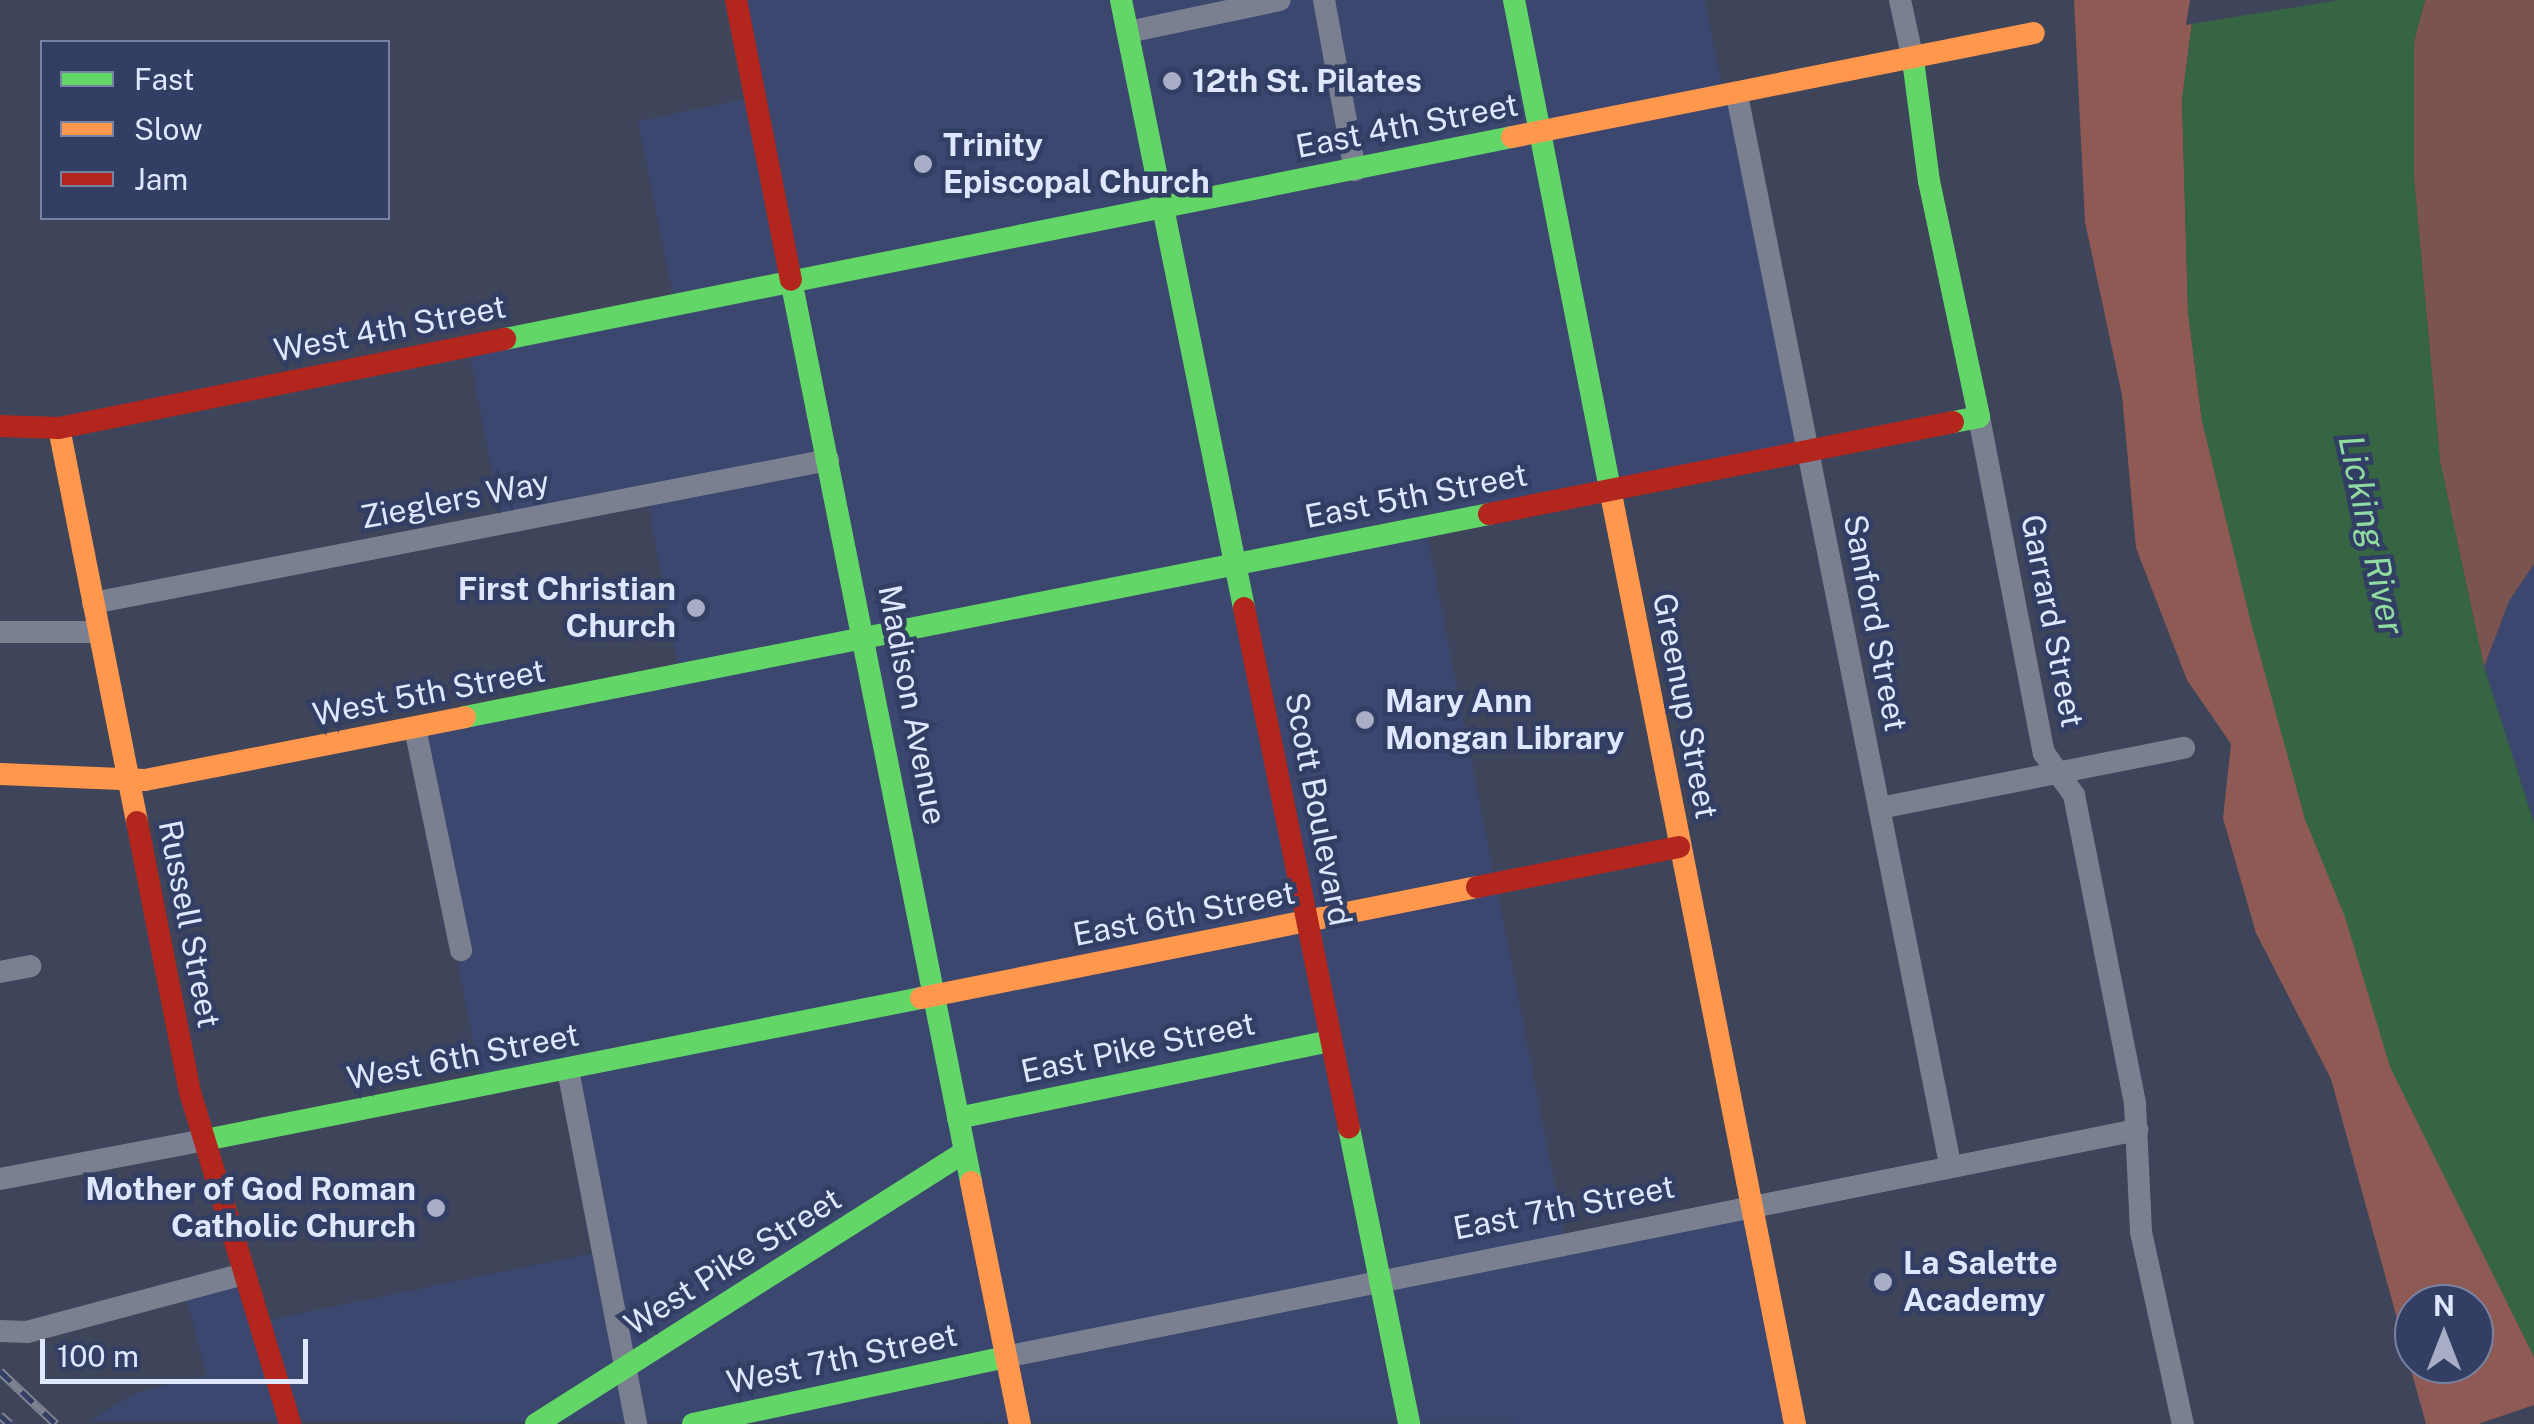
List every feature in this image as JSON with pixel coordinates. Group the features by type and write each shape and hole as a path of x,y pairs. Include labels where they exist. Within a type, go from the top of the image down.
{"main road":[{"name":"Madison Avenue","path":"736,0 1020,1424"},
{"path":"1122,0 1128,32"},
{"name":"Greenup Street","path":"1514,0 1796,1424"},
{"name":"Scott Boulevard","path":"1128,32 1410,1424"},
{"name":"East 4th Street","path":"791,280 2034,33"},
{"name":"Garrard Street","path":"1913,60 1929,181 1979,417"},
{"name":"West 4th Street","path":"0,426 59,428 791,280"},
{"name":"East 5th Street","path":"866,638 1979,417"},
{"name":"Russell Street","path":"59,428 205,1140 290,1424"},
{"name":"West 5th Street","path":"0,774 128,779 415,728 866,638"},
{"name":"East 6th Street","path":"937,994 1679,848"},
{"name":"West 6th Street","path":"205,1140 937,994"},
{"name":"East Pike Street","path":"958,1118 1330,1041"},
{"name":"West Pike Street","path":"536,1424 963,1153"},
{"name":"West 7th Street","path":"694,1424 1005,1358"}],"street":[{"path":"1128,32 1280,0"},
{"path":"1324,0 1354,170"},
{"name":"Garrard Street","path":"1900,0 1913,60"},
{"name":"Sanford Street","path":"1736,95 1950,1164"},
{"name":"Garrard Street","path":"1979,417 2044,752 2074,795 2137,1130 2142,1232 2182,1424"},
{"name":"Zieglers Way","path":"93,603 828,460"},
{"path":"0,632 98,632"},
{"path":"415,728 461,950"},
{"path":"1880,808 2184,748"},
{"path":"0,972 30,966"},
{"path":"568,1070 636,1424"},
{"name":"East 7th Street","path":"1005,1358 1379,1278 2137,1130"},
{"name":"West 6th Street","path":"0,1179 205,1140"},
{"path":"0,1331 27,1332 244,1274"}],"shaded area":[{"path":"736,0 1705,0 1721,82 1737,95 1807,451 1426,529 1566,1241 1752,1204 1795,1424 89,1421 136,1393 207,1375 184,1290 244,1274 258,1322 603,1251 568,1071 481,1086 415,728 680,677 647,497 502,524 468,346 675,304 638,121 755,97"},
{"path":"2074,0 2195,0 2182,100 2188,312 2202,421 2305,819 2534,1352 2534,1405 2478,1424 2426,1424 2415,1384 2494,1384 2494,1284 2394,1284 2394,1308 2331,1079 2256,933 2223,818 2231,744 2187,680 2136,548 2122,395 2085,222"},
{"path":"2425,0 2534,0 2534,564 2509,601 2484,667 2440,461 2414,180 2414,41"},
{"path":"2534,564 2534,823 2484,667 2509,601"}],"water":[{"name":"Licking River","path":"2195,0 2425,0 2414,41 2414,179 2440,461 2484,667 2534,823 2534,1357 2390,1067 2345,917 2305,819 2251,623 2202,421 2188,312 2182,100"}],"pier":[{"path":"2190,0 2339,0 2186,25"}],"railway":[{"path":"0,1371 56,1424"},
{"path":"0,1415 10,1424"}],"traffic: fast":[{"path":"1121,0 1244,608"},
{"path":"1514,0 1612,499"},
{"path":"1913,60 1929,181 1979,417 1953,422"},
{"path":"505,339 1512,137"},
{"path":"791,280 971,1182"},
{"path":"465,717 1489,514"},
{"path":"205,1140 921,998"},
{"path":"958,1118 1330,1041"},
{"path":"1349,1128 1409,1424"},
{"path":"536,1424 963,1153"},
{"path":"693,1424 1005,1357"}],"traffic: slow":[{"path":"1512,137 2034,33"},
{"path":"59,428 137,822"},
{"path":"1612,499 1795,1424"},
{"path":"0,774 145,780 465,717"},
{"path":"921,998 1477,887"},
{"path":"971,1182 1020,1424"}],"traffic: jam":[{"path":"736,0 791,280"},
{"path":"0,426 59,428 505,339"},
{"path":"1489,514 1953,422"},
{"path":"1244,608 1349,1128"},
{"path":"137,822 190,1092 290,1424"},
{"path":"1477,887 1679,847"}],"place":[{"name":"12th St. Pilates","path":"1172,81"},
{"name":"Trinity Episcopal Church","path":"923,164"},
{"name":"First Christian Church","path":"696,608"},
{"name":"Mary Ann Mongan Library","path":"1365,720"},
{"name":"Mother of God Roman Catholic Church","path":"436,1208"},
{"name":"La Salette Academy","path":"1883,1282"}]}
